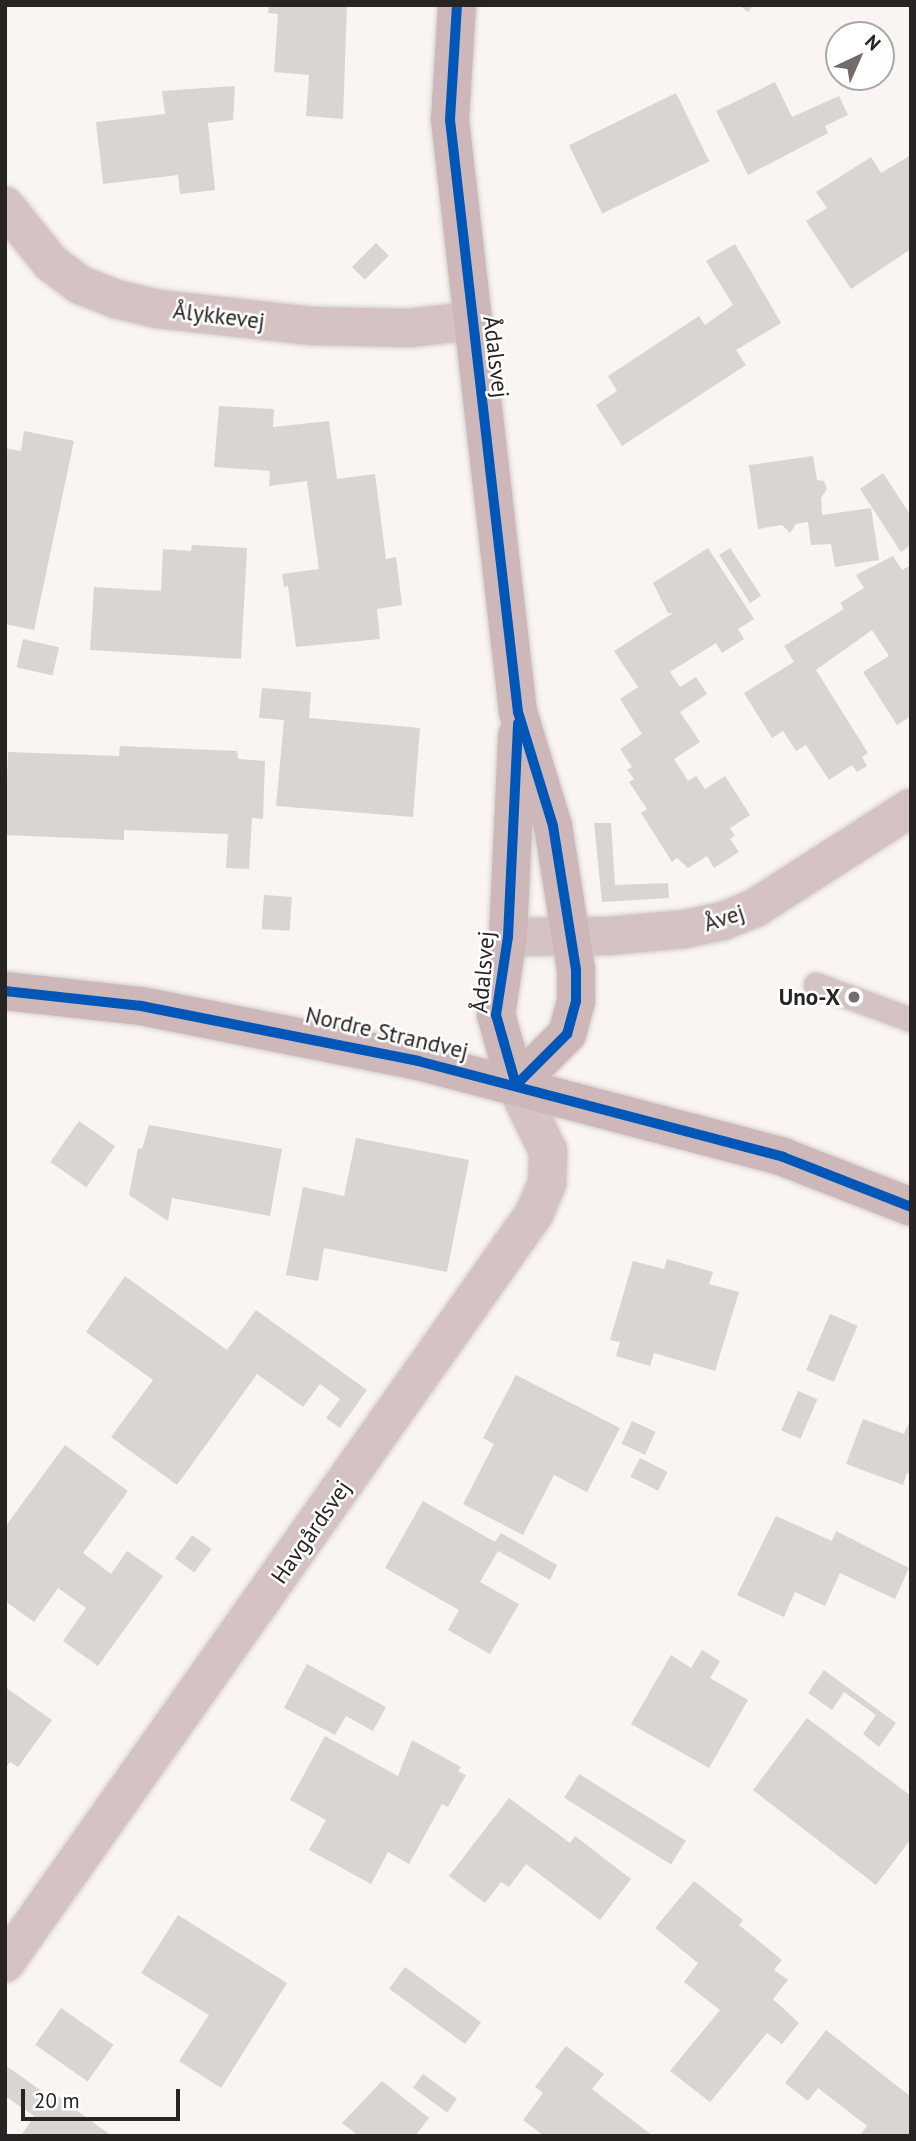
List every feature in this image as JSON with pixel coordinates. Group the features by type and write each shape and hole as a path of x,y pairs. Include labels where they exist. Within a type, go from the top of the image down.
{"street":[{"name":"Ådalsvej","path":"457,5 450,120 470,321 518,712 508,937 496,1015 516,1085 567,1034 576,1001 570,936 553,826 518,712"},
{"name":"Ålykkevej","path":"5,206 51,263 80,285 116,299 158,309 313,326 409,328 470,321"},
{"name":"Åvej","path":"508,937 685,929 723,921 755,908 911,808"},
{"name":"Nordre Strandvej","path":"5,991 65,995 262,1028 516,1085 783,1157 911,1208"},
{"name":"Havgårdsvej","path":"5,1963 534,1214 547,1183 548,1151 516,1085"}],"lane":[{"path":"816,985 911,1020"}],"building":[{"path":"269,5 347,5 343,119 306,116 309,75 274,72 278,14 268,13"},
{"path":"739,5 753,5 748,12"},
{"path":"775,82 792,117 839,96 848,115 825,126 828,133 748,175 716,111"},
{"path":"235,86 233,120 208,123 215,190 180,194 178,175 103,184 96,122 165,114 162,91"},
{"path":"676,93 709,161 602,213 569,145"},
{"path":"911,155 911,249 851,289 806,221 827,208 816,192 871,157 881,173"},
{"path":"376,243 389,256 365,280 352,267"},
{"path":"735,244 781,323 736,350 746,365 622,446 596,405 617,391 608,376 699,316 705,325 733,305 706,261"},
{"path":"219,406 274,409 273,427 329,421 337,479 375,474 386,559 396,557 402,605 377,609 380,639 296,647 288,586 284,587 282,574 319,569 307,481 269,486 270,471 214,467"},
{"path":"24,431 74,441 34,630 5,624 5,448 21,451"},
{"path":"813,456 817,480 824,481 827,489 821,498 822,515 871,508 879,560 835,567 831,544 811,545 808,522 796,524 790,533 782,525 758,529 749,465"},
{"path":"883,473 911,516 911,545 901,552 860,489"},
{"path":"192,545 247,548 241,659 90,650 94,587 161,591 163,549 191,551"},
{"path":"708,548 754,619 738,629 744,639 722,653 716,643 670,672 680,687 696,677 707,694 680,712 700,742 674,759 688,781 696,776 705,789 725,776 750,815 730,828 735,836 730,839 739,852 714,868 707,856 688,868 677,858 672,862 641,813 647,809 629,782 634,779 627,770 632,767 620,749 642,734 620,699 638,687 614,651 673,613 668,613 653,583"},
{"path":"730,548 761,596 750,603 719,555"},
{"path":"893,556 902,570 911,565 911,716 897,725 863,672 889,656 872,630 816,670 868,753 862,757 867,766 857,772 852,765 829,780 806,745 796,751 783,731 772,738 744,693 794,662 784,646 844,609 840,603 864,588 856,575"},
{"path":"23,639 59,647 53,676 16,667"},
{"path":"262,688 311,692 309,718 420,728 413,817 276,806 284,720 259,718"},
{"path":"120,746 237,751 238,759 265,761 263,819 252,818 249,869 226,868 228,834 124,830 124,840 5,835 8,752 119,756"},
{"path":"594,823 611,823 615,885 668,883 669,898 602,902"},
{"path":"264,895 292,897 290,931 262,929"},
{"path":"79,1121 115,1146 86,1187 50,1162"},
{"path":"149,1125 282,1149 270,1216 172,1198 168,1221 129,1195 138,1148 142,1149"},
{"path":"356,1138 469,1160 447,1272 324,1248 318,1281 286,1275 303,1187 344,1196"},
{"path":"667,1259 713,1272 709,1284 739,1292 715,1371 654,1353 650,1366 616,1356 620,1342 610,1340 633,1261 664,1269"},
{"path":"125,1276 227,1350 256,1310 367,1390 340,1428 326,1418 340,1399 320,1384 303,1407 257,1374 177,1485 111,1437 153,1380 86,1332"},
{"path":"830,1314 858,1326 834,1382 806,1370"},
{"path":"516,1375 620,1428 587,1492 554,1475 523,1535 463,1504 494,1444 483,1438"},
{"path":"798,1391 817,1399 801,1439 781,1431"},
{"path":"911,1418 911,1474 907,1473 903,1485 846,1464 863,1419 904,1434"},
{"path":"632,1421 656,1432 645,1455 621,1444"},
{"path":"65,1445 128,1491 83,1553 111,1574 127,1551 163,1576 98,1666 63,1641 86,1608 58,1588 34,1622 5,1601 5,1527"},
{"path":"640,1458 668,1472 658,1491 630,1477"},
{"path":"423,1501 495,1542 501,1533 557,1565 550,1580 498,1551 480,1582 519,1604 490,1654 448,1630 459,1610 385,1568"},
{"path":"776,1516 832,1541 836,1531 909,1568 895,1599 840,1573 825,1606 795,1592 784,1617 737,1595"},
{"path":"192,1535 211,1549 194,1573 175,1558"},
{"path":"702,1650 720,1661 710,1678 748,1700 709,1768 631,1724 671,1655 691,1668"},
{"path":"307,1664 386,1707 373,1731 346,1716 335,1735 284,1708"},
{"path":"824,1670 896,1723 879,1747 863,1734 876,1715 844,1692 832,1710 808,1693"},
{"path":"5,1687 52,1720 18,1767 10,1762 5,1769"},
{"path":"807,1718 911,1796 911,1839 876,1885 753,1790"},
{"path":"325,1736 398,1776 412,1740 461,1767 458,1771 466,1775 448,1807 442,1804 409,1864 388,1852 371,1884 309,1850 326,1820 290,1800"},
{"path":"579,1774 686,1841 671,1865 564,1798"},
{"path":"509,1798 570,1843 575,1836 631,1879 600,1920 526,1864 509,1887 501,1882 485,1903 449,1876"},
{"path":"694,1881 743,1920 739,1925 782,1960 774,1970 788,1980 773,1999 799,2023 782,2044 767,2033 710,2102 670,2071 720,2010 684,1982 698,1963 655,1928"},
{"path":"178,1915 287,1983 221,2088 179,2061 209,2015 141,1973"},
{"path":"405,1967 481,2022 465,2044 389,1989"},
{"path":"61,2008 113,2045 88,2082 35,2045"},
{"path":"826,2030 911,2097 911,2136 859,2136 867,2126 818,2088 808,2101 785,2083"},
{"path":"566,2046 604,2074 592,2089 653,2136 544,2136 523,2120 543,2093 535,2087"},
{"path":"5,2065 50,2097 53,2093 112,2136 21,2136 34,2116 5,2096"},
{"path":"423,2074 457,2099 447,2112 413,2088"},
{"path":"382,2081 429,2118 415,2136 359,2136 342,2123"}],"cycle path":[{"path":"457,5 450,120 518,712 553,826 576,970 576,1001 567,1034 516,1085"},
{"path":"516,1085 496,1015 508,937 518,723"},
{"path":"5,991 141,1006 418,1061 783,1157 911,1207"}],"place":[{"name":"Uno-X","path":"854,997"}]}
